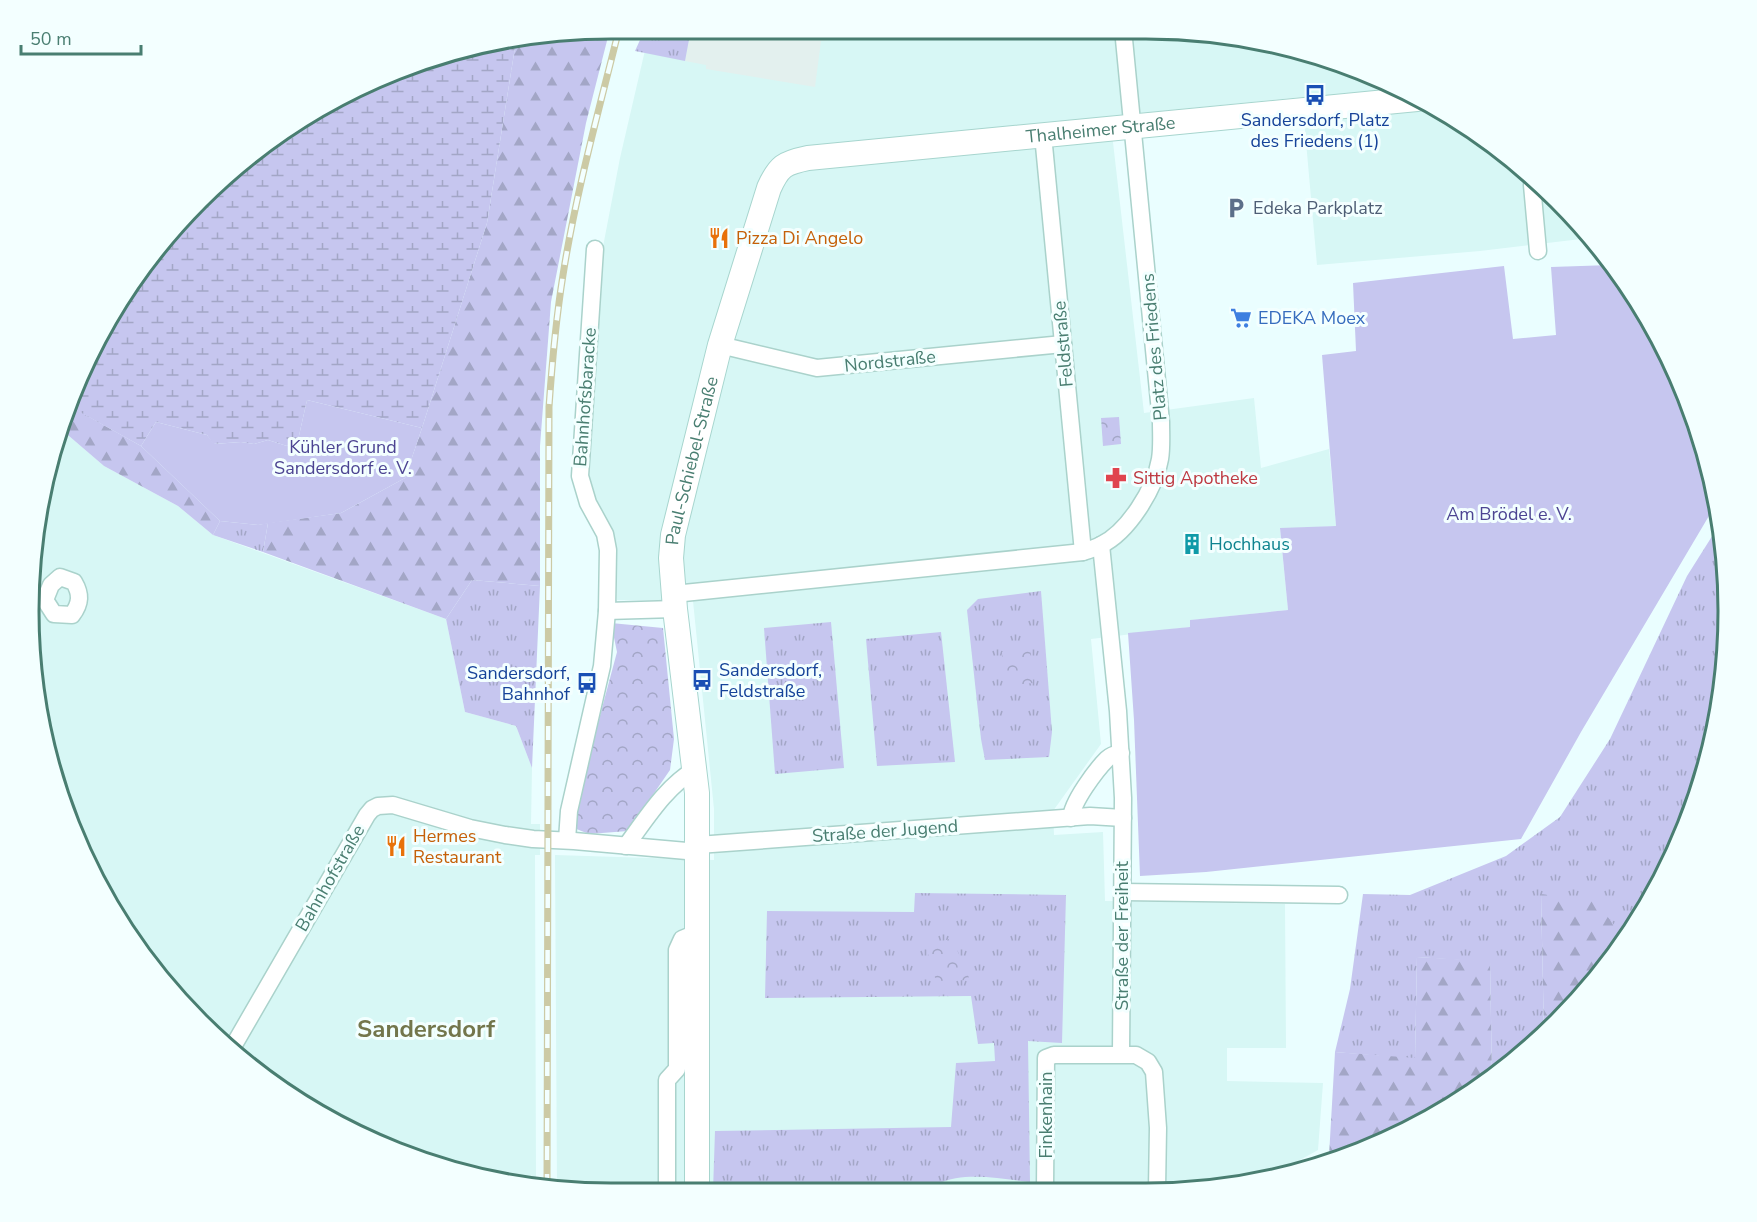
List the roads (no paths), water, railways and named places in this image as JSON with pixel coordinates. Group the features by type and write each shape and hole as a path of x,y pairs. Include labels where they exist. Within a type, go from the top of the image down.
{"street":[{"name":"Platz des Friedens","path":"1101,545 1117,532 1145,499 1158,469 1161,448 1160,410 1124,39"},
{"name":"Thalheimer Straße","path":"783,165 808,158 1403,100"},
{"name":"Feldstraße","path":"1044,135 1083,552"},
{"name":"Paul-Schiebel-Straße","path":"696,1183 688,1073 699,932 696,769 674,601 671,558 673,535 720,345 769,189 783,165"},
{"path":"1532,190 1538,251"},
{"name":"Bahnhofsbaracke","path":"567,840 569,811 602,666 607,611 608,550 605,534 588,503 580,476 595,249"},
{"name":"Nordstraße","path":"720,345 817,368 1063,344"},
{"path":"607,611 1083,552 1101,545 1121,753 1123,818"},
{"path":"1071,818 1075,804 1100,768 1113,755 1121,753"},
{"path":"626,846 670,788 682,777 696,769"},
{"name":"Bahnhofstraße","path":"236,1042 372,809 386,804 393,805 470,828 514,836 626,846 698,849"},
{"name":"Straße der Jugend","path":"698,849 1090,816 1123,818"},
{"name":"Straße der Freiheit","path":"1121,1054 1123,818"},
{"path":"1122,892 1339,895"},
{"name":"Finkenhain","path":"1046,1183 1046,1058 1054,1055 1121,1054 1136,1055 1148,1062 1154,1072 1158,1128 1157,1183"},
{"path":"667,1183 667,1080 688,1073"}],"railway":[{"path":"547,1179 549,407 556,324 568,244 588,151 616,39"}],"place":[{"name":"Sandersdorf, Platz des Friedens (1)","path":"1315,95"},
{"name":"Edeka Parkplatz","path":"1236,208"},
{"name":"Pizza Di Angelo","path":"719,238"},
{"name":"EDEKA Moex","path":"1241,318"},
{"name":"Sittig Apotheke","path":"1116,478"},
{"name":"Hochhaus","path":"1192,544"},
{"name":"Sandersdorf, Feldstraße","path":"702,680"},
{"name":"Sandersdorf, Bahnhof","path":"587,683"},
{"name":"Hermes Restaurant","path":"396,846"}],"district":[{"name":"Sandersdorf","path":"426,1029"}],"park label":[{"name":"Kühler Grund Sandersdorf e. V.","path":"343,457"},
{"name":"Am Brödel e. V.","path":"1509,514"}]}
